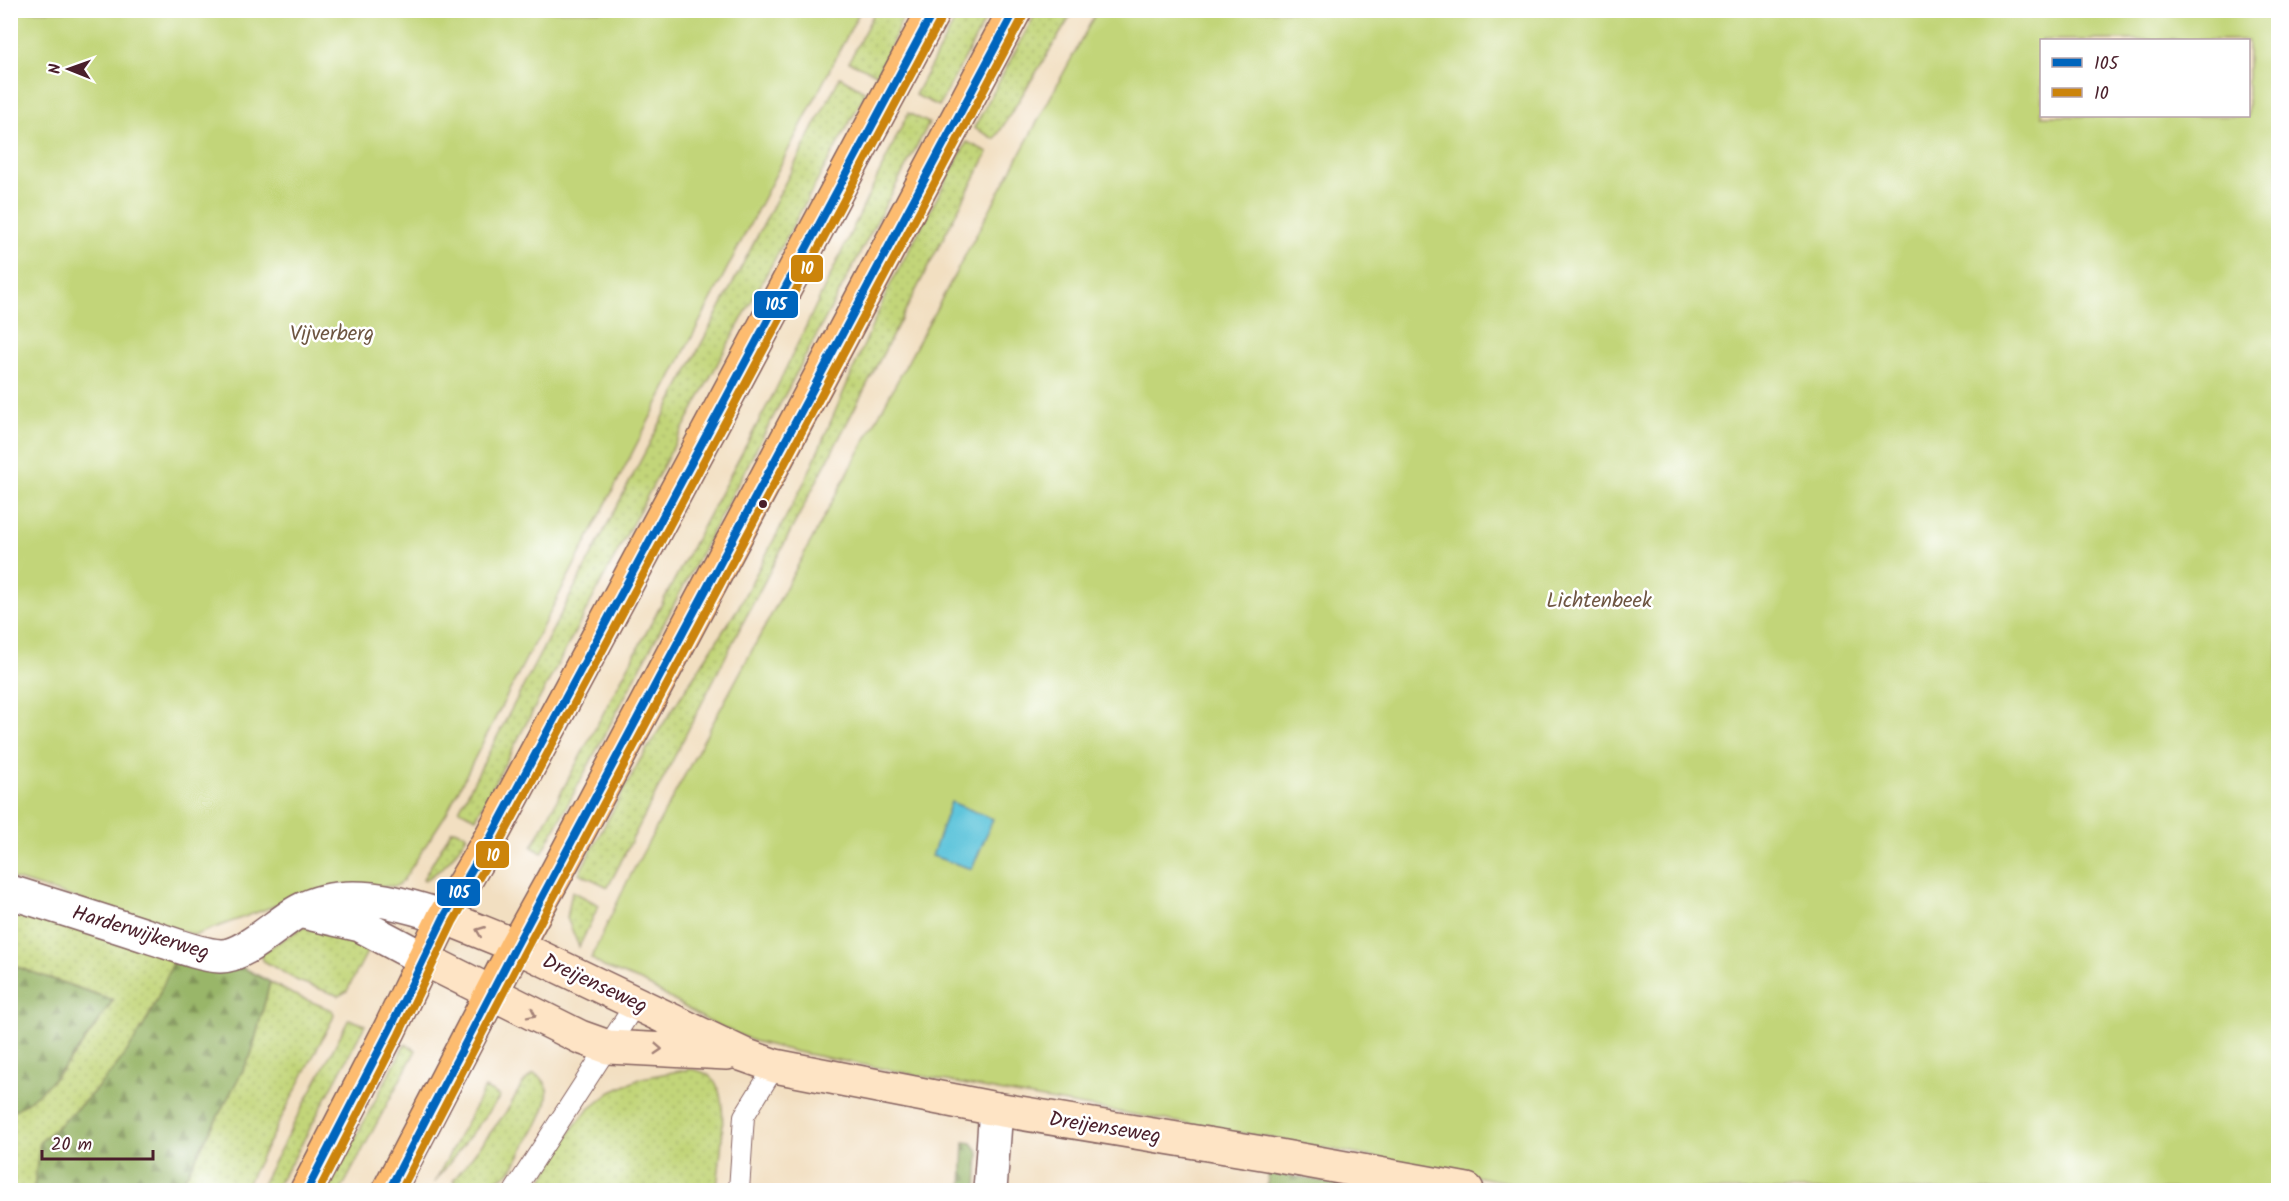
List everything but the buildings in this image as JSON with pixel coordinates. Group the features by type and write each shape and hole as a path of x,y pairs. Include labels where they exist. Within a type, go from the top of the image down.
{"main road":[{"path":"307,1191 444,917 491,837 934,10"},
{"path":"388,1191 516,946 1015,10"},
{"name":"Dreijenseweg","path":"444,917 516,946 744,1054 775,1066 996,1108 1268,1154 1467,1191"},
{"name":"Dreijenseweg","path":"424,959 580,1037 608,1047 744,1054"}],"street":[{"name":"Harderwijkerweg","path":"10,892 188,948 221,956 253,943 298,911 317,903 347,898 377,899 400,903 444,917"},
{"path":"298,911 360,925 424,959"},
{"path":"990,1191 996,1108"}],"lane":[{"path":"515,1191 636,1003"},
{"path":"739,1191 744,1116 775,1066"}],"green space":[{"name":"Vijverberg","path":"10,11 860,11 446,814 402,882 396,886 318,890 195,935 11,878"},
{"path":"875,11 905,11 877,74 849,62"},
{"path":"960,11 990,11 939,106 915,95"},
{"path":"1037,11 1074,11 995,139 974,128"},
{"name":"Lichtenbeek","path":"1097,11 2278,11 2278,1190 1550,1190 1009,1093 797,1052 753,1041 708,1021 641,981 604,967 591,958 627,882"},
{"path":"840,77 866,92 720,359 476,818 459,810"},
{"path":"908,113 929,123 542,853 532,847 776,389"},
{"path":"967,142 988,152 608,887 579,873 640,760 738,608 806,479 889,287"},
{"path":"455,830 467,835 445,866 425,880 423,879 451,831"},
{"path":"572,891 599,905 579,947 567,918"},
{"path":"11,905 175,958 134,1042 84,1102 40,1142 34,1190 11,1190 10,1112 40,1092 54,1078 81,1046 113,1000 11,965"},
{"path":"303,927 349,936 367,952 347,991 339,996 298,981 262,960 260,954"},
{"path":"175,958 242,967 270,982 251,1055 178,1190 34,1190 40,1142 84,1102 134,1042"},
{"path":"11,965 113,1000 55,1078 26,1103 11,1112"},
{"path":"270,982 292,994 332,1010 333,1018 244,1190 178,1190 251,1055"},
{"path":"349,1019 365,1025 294,1158 274,1190 259,1190"},
{"path":"405,1044 416,1050 341,1190 328,1190"},
{"path":"689,1069 703,1072 710,1077 716,1083 721,1098 723,1124 717,1190 536,1190 574,1126 588,1110 611,1092 642,1078"},
{"path":"534,1074 543,1080 547,1088 547,1098 540,1120 512,1169 491,1183 485,1190 470,1190 453,1181 506,1112 522,1086"},
{"path":"485,1088 498,1095 499,1098 434,1183"},
{"path":"964,1142 972,1143 979,1152 977,1190 962,1190"},
{"path":"1269,1172 1372,1190 1266,1190"}],"water":[{"path":"951,802 993,819 972,869 932,856"}],"transit line":[{"name":"105","path":"307,1190 390,1029 444,917 491,837 934,10"},
{"name":"105","path":"389,1190 516,946 1015,10"},
{"name":"10","path":"319,1190 453,922 500,842 943,15"},
{"name":"10","path":"401,1190 525,951 1024,15"}]}
